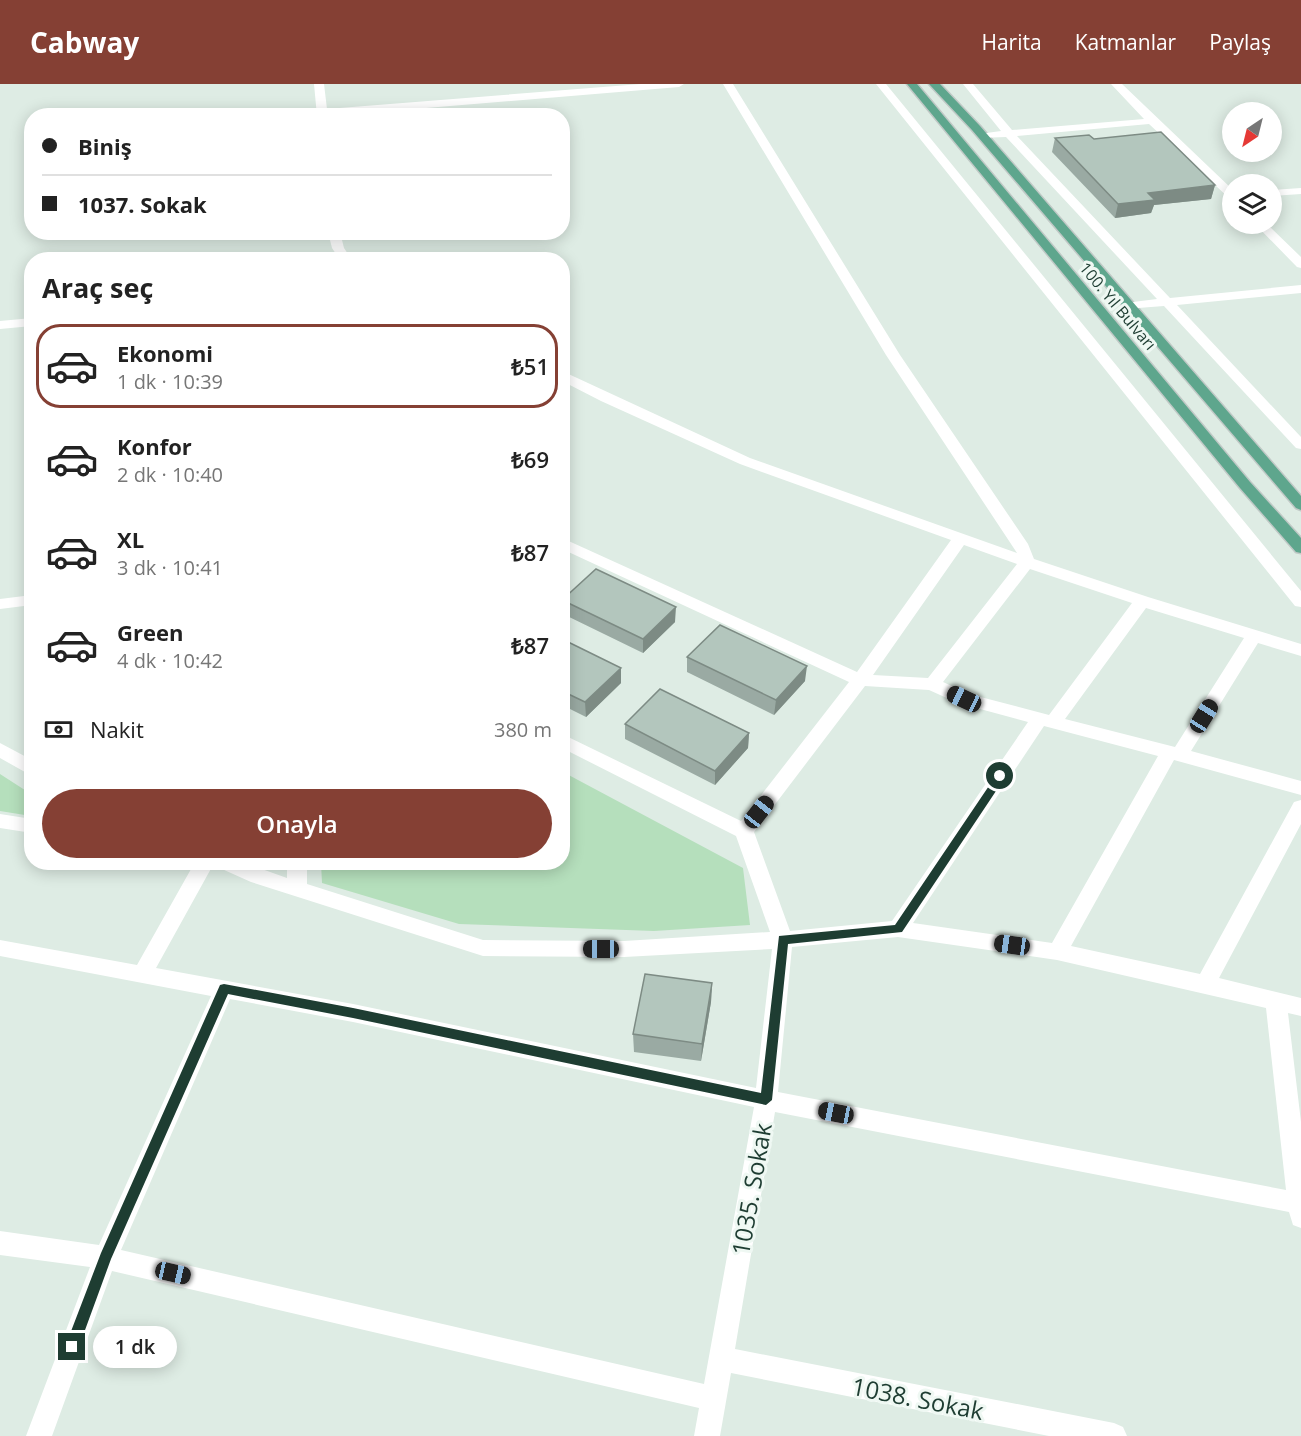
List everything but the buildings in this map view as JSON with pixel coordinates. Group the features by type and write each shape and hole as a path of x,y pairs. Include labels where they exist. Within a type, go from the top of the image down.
{"main road":[{"name":"100. Yıl Bulvarı","path":"912,84 1245,485 1301,548"},
{"name":"100. Yıl Bulvarı","path":"934,84 983,136 1301,505"}],"street":[{"path":"320,84 322,108"},
{"path":"393,108 679,84"},
{"path":"728,84 893,355 1023,548 1027,562"},
{"path":"881,84 1301,602"},
{"path":"968,84 1009,134 1165,303 1301,445"},
{"path":"1116,84 1152,121 1222,185"},
{"path":"983,136 1152,121"},
{"path":"1282,192 1301,191"},
{"path":"1271,234 1301,264"},
{"path":"1129,306 1301,289"},
{"path":"0,325 24,323"},
{"path":"570,379 745,461 1027,562 1142,601 1301,650"},
{"path":"744,831 860,680 961,538"},
{"path":"570,547 860,680 932,684 964,699 1301,788"},
{"path":"932,684 1027,562"},
{"path":"0,604 24,601"},
{"path":"898,929 1046,721 1142,601"},
{"path":"1057,952 1174,754 1254,636"},
{"path":"570,744 744,831 783,940"},
{"path":"0,750 24,764"},
{"path":"1205,984 1301,807"},
{"path":"0,821 24,825"},
{"path":"143,973 201,870"},
{"path":"239,870 258,878 297,888 483,948 624,949 783,940 898,929 1057,952 1301,1007"},
{"path":"297,870 297,888"},
{"name":"1035. Sokak","path":"707,1436 723,1359 766,1100 783,940"},
{"path":"0,948 353,1013 1300,1210 1276,1003"},
{"path":"39,1436 105,1258 224,989"},
{"path":"0,1242 105,1258 714,1399"},
{"name":"1038. Sokak","path":"723,1359 1106,1435"}],"green space":[{"path":"0,774 24,789 24,815 0,811"},
{"path":"570,776 743,868 750,925 654,931 459,924 322,883 321,870 570,870"}],"route":[{"path":"72,1347 105,1258 224,989 353,1013 766,1100 783,940 898,929 1000,776"}]}
